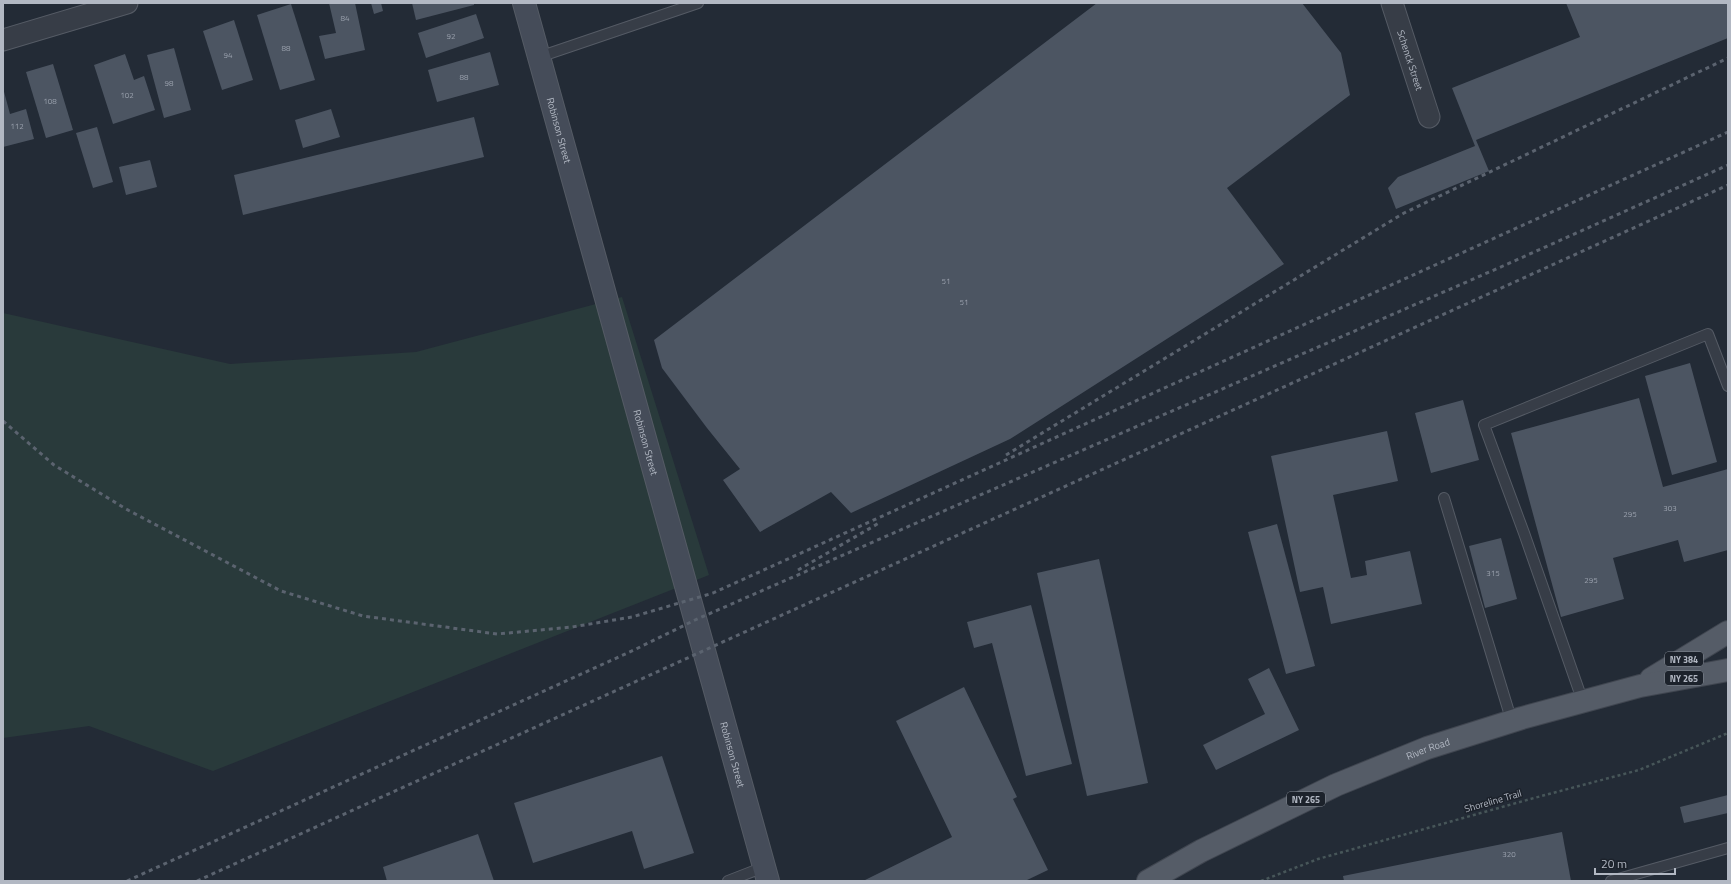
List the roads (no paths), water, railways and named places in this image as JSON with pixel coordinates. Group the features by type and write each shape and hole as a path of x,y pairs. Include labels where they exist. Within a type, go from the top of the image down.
{"main road":[{"name":"NY 384","path":"1640,686 1728,632"},
{"name":"River Road","path":"1148,881 1201,852 1336,785 1427,748 1512,722 1640,686 1728,670"}],"street":[{"path":"3,40 92,8 127,3"},
{"name":"Robinson Street","path":"524,3 766,874"},
{"name":"Schenck Street","path":"1392,3 1429,117"}],"lane":[{"path":"539,57 698,3"},
{"path":"1583,702 1524,533 1484,425 1708,334 1728,386"},
{"path":"1444,498 1512,722"},
{"path":"1611,881 1728,848"},
{"path":"728,881 766,874"}],"railway":[{"path":"1006,455 1404,213 1728,58"},
{"path":"3,421 54,465 126,509 281,591 363,616 497,634 572,627 632,617 713,593 1728,132"},
{"path":"127,881 634,650 695,620 1503,266 1728,165"},
{"path":"197,881 1728,185"},
{"path":"798,570 879,523"}]}
